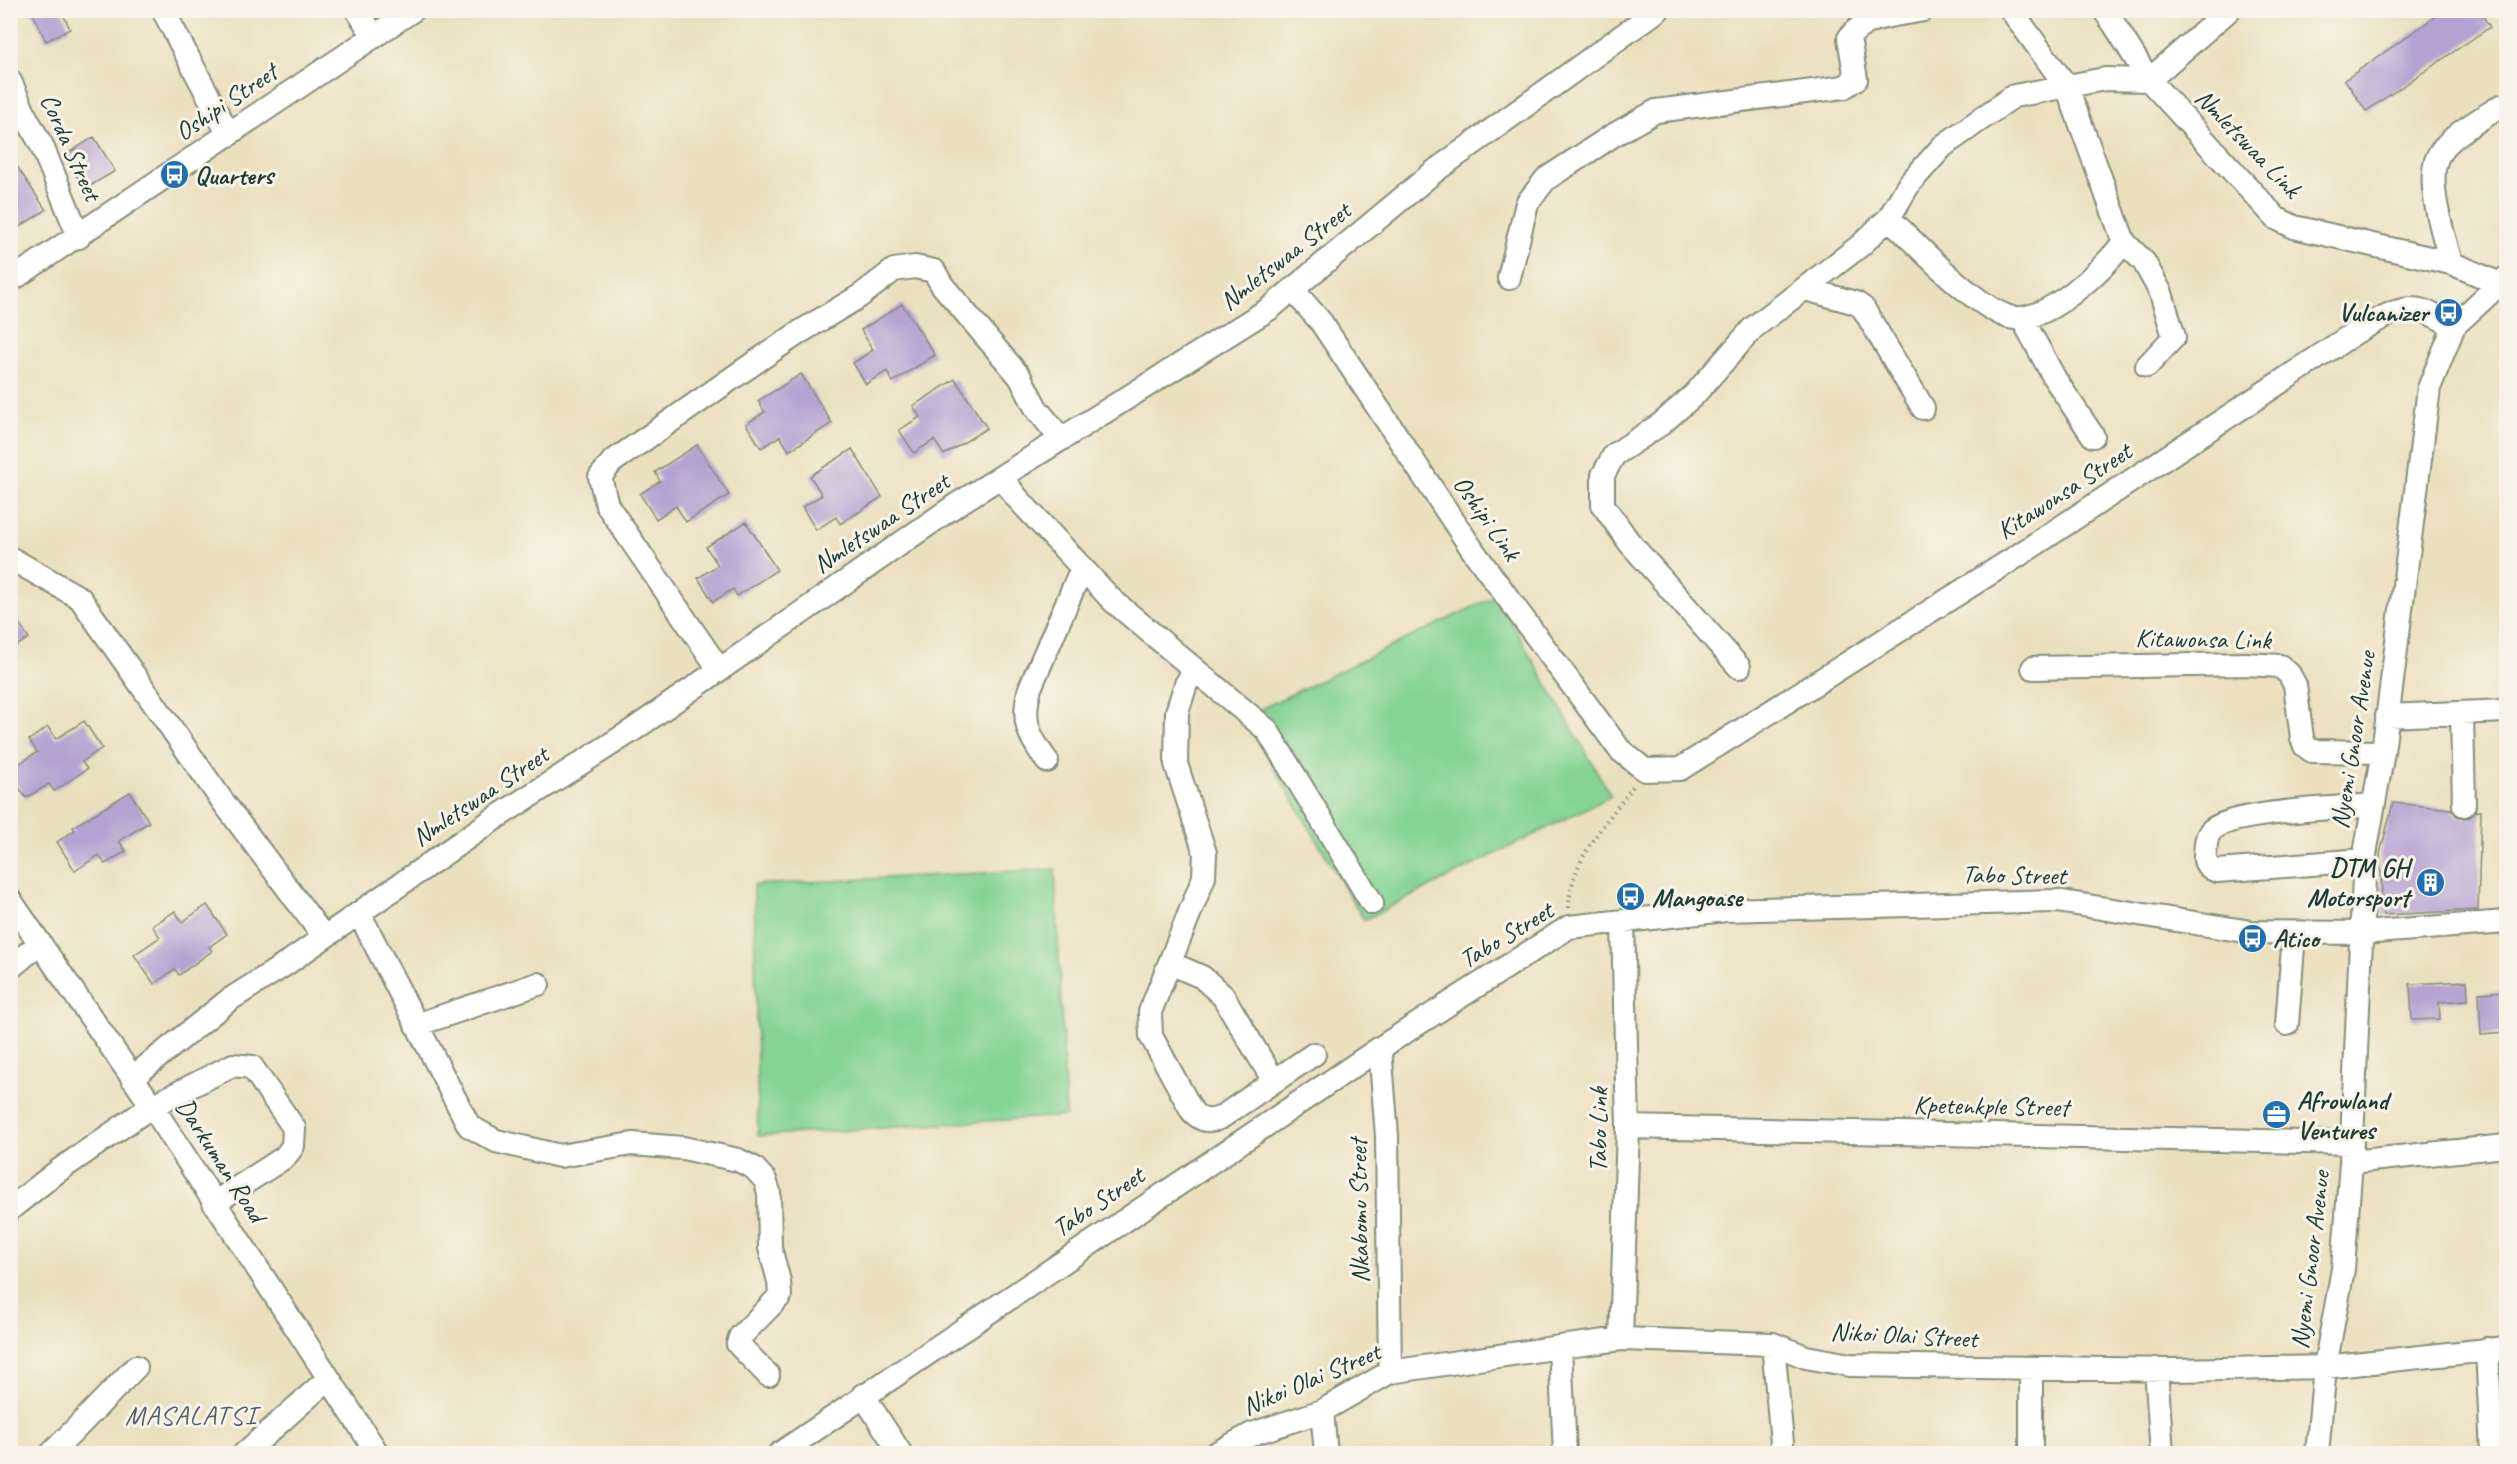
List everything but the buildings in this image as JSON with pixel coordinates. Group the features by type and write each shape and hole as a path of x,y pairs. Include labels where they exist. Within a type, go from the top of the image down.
{"street":[{"path":"163,10 229,135"},
{"path":"357,10 374,37"},
{"name":"Oshipi Street","path":"10,281 79,237 413,10"},
{"name":"Nmletswaa Street","path":"132,1078 229,1000 497,817 633,730 1001,477 1269,309 1445,164 1658,10"},
{"path":"1509,278 1527,203 1546,179 1602,142 1656,111 1844,87 1856,79 1849,38 1857,28 1871,19 1923,10"},
{"path":"2011,10 2067,87 2124,243 2144,261 2161,293 2175,337 2147,366"},
{"name":"Nmletswaa Link","path":"2103,10 2149,80 2276,218 2294,226 2451,263 2502,281"},
{"path":"1739,667 1629,542 1603,505 1603,475 1614,455 1670,417 1694,395 1753,328 1862,245 1889,218 1909,184 1944,146 2014,96 2104,79 2149,80 2229,10"},
{"name":"Corda Street","path":"10,81 42,146 79,237"},
{"path":"2451,263 2435,195 2433,174 2437,156 2457,135 2501,106"},
{"path":"1889,218 1972,296 2008,316 2022,318 2068,297 2109,263 2124,243"},
{"path":"719,669 607,505 600,477 612,462 761,358 860,296 894,270 915,267 934,271 942,285 1020,377 1036,408 1061,439"},
{"path":"2454,326 2502,281"},
{"path":"1805,289 1856,303 1863,308 1923,408"},
{"name":"Oshipi Link","path":"1293,290 1321,322 1474,552 1620,750 1645,770"},
{"name":"Kitawonsa Street","path":"1645,770 1680,769 2019,555 2353,334 2388,315 2410,309 2422,310 2454,326"},
{"path":"2022,318 2055,379 2093,436"},
{"name":"Nyemi Gnoor Avenue","path":"2317,1454 2325,1367 2343,1269 2352,1153 2364,860 2383,752 2429,388 2454,326"},
{"path":"1001,477 1018,499 1112,600 1267,730 1372,903"},
{"path":"10,558 80,598 221,800 324,937"},
{"path":"1047,761 1028,730 1025,708 1030,688 1082,568"},
{"name":"Kitawonsa Link","path":"2033,668 2245,664 2280,666 2289,674 2295,685 2302,738 2306,746 2312,751 2383,752"},
{"path":"1195,670 1186,684 1177,712 1176,764 1205,853 1204,876 1148,1021 1151,1036 1192,1112 1202,1120 1209,1121 1220,1118 1314,1054"},
{"path":"2387,716 2506,711"},
{"path":"2462,714 2464,805"},
{"path":"2364,860 2217,871 2210,868 2205,860 2206,841 2210,831 2233,819 2373,805"},
{"name":"Darkuman Road","path":"10,900 152,1106 378,1454"},
{"name":"Tabo Street","path":"779,1454 863,1395 1380,1048 1569,927 1726,910 2057,901 2251,932 2362,933 2506,922"},
{"path":"359,913 469,1126 496,1142 560,1156 632,1144 683,1148 738,1161 754,1168 765,1180 769,1192 770,1248 779,1281 780,1296 740,1337 738,1344 768,1375"},
{"name":"Tabo Link","path":"1621,1339 1628,1127 1623,922"},
{"path":"2287,1024 2294,934"},
{"path":"10,968 40,943"},
{"path":"1170,963 1202,977 1223,996 1274,1080"},
{"path":"416,1024 538,984"},
{"name":"Nkabomu Street","path":"1380,1048 1387,1147 1390,1372"},
{"path":"10,1209 58,1171 152,1106 233,1065 252,1067 294,1128 293,1146 285,1157 214,1203"},
{"name":"Kpetenkple Street","path":"1628,1127 2352,1153 2506,1146"},
{"name":"Nikoi Olai Street","path":"1215,1454 1252,1434 1322,1411 1390,1372 1621,1339 1773,1344 1806,1357 1850,1365 2031,1368 2325,1367 2497,1348"},
{"path":"1773,1344 1784,1454"},
{"path":"1560,1347 1565,1454"},
{"path":"2492,1454 2497,1348"},
{"path":"51,1454 136,1367"},
{"path":"2031,1368 2031,1454"},
{"path":"2156,1369 2162,1454"},
{"path":"244,1454 328,1379"},
{"path":"863,1395 901,1454"},
{"path":"1322,1411 1326,1454"}],"path":[{"path":"1569,927 1569,889 1578,862 1645,770"}],"green space":[{"path":"1496,596 1611,796 1364,920 1244,717"},
{"path":"1055,869 1066,1116 758,1136 754,885"}],"place":[{"name":"Quarters","path":"174,175"},
{"name":"Vulcanizer","path":"2449,312"},
{"name":"DTM GH Motorsport","path":"2430,882"},
{"name":"Mangoase","path":"1631,897"},
{"name":"Atico","path":"2252,938"},
{"name":"Afrowland Ventures","path":"2276,1115"}],"district":[{"name":"MASALATSI","path":"191,1415"}]}
